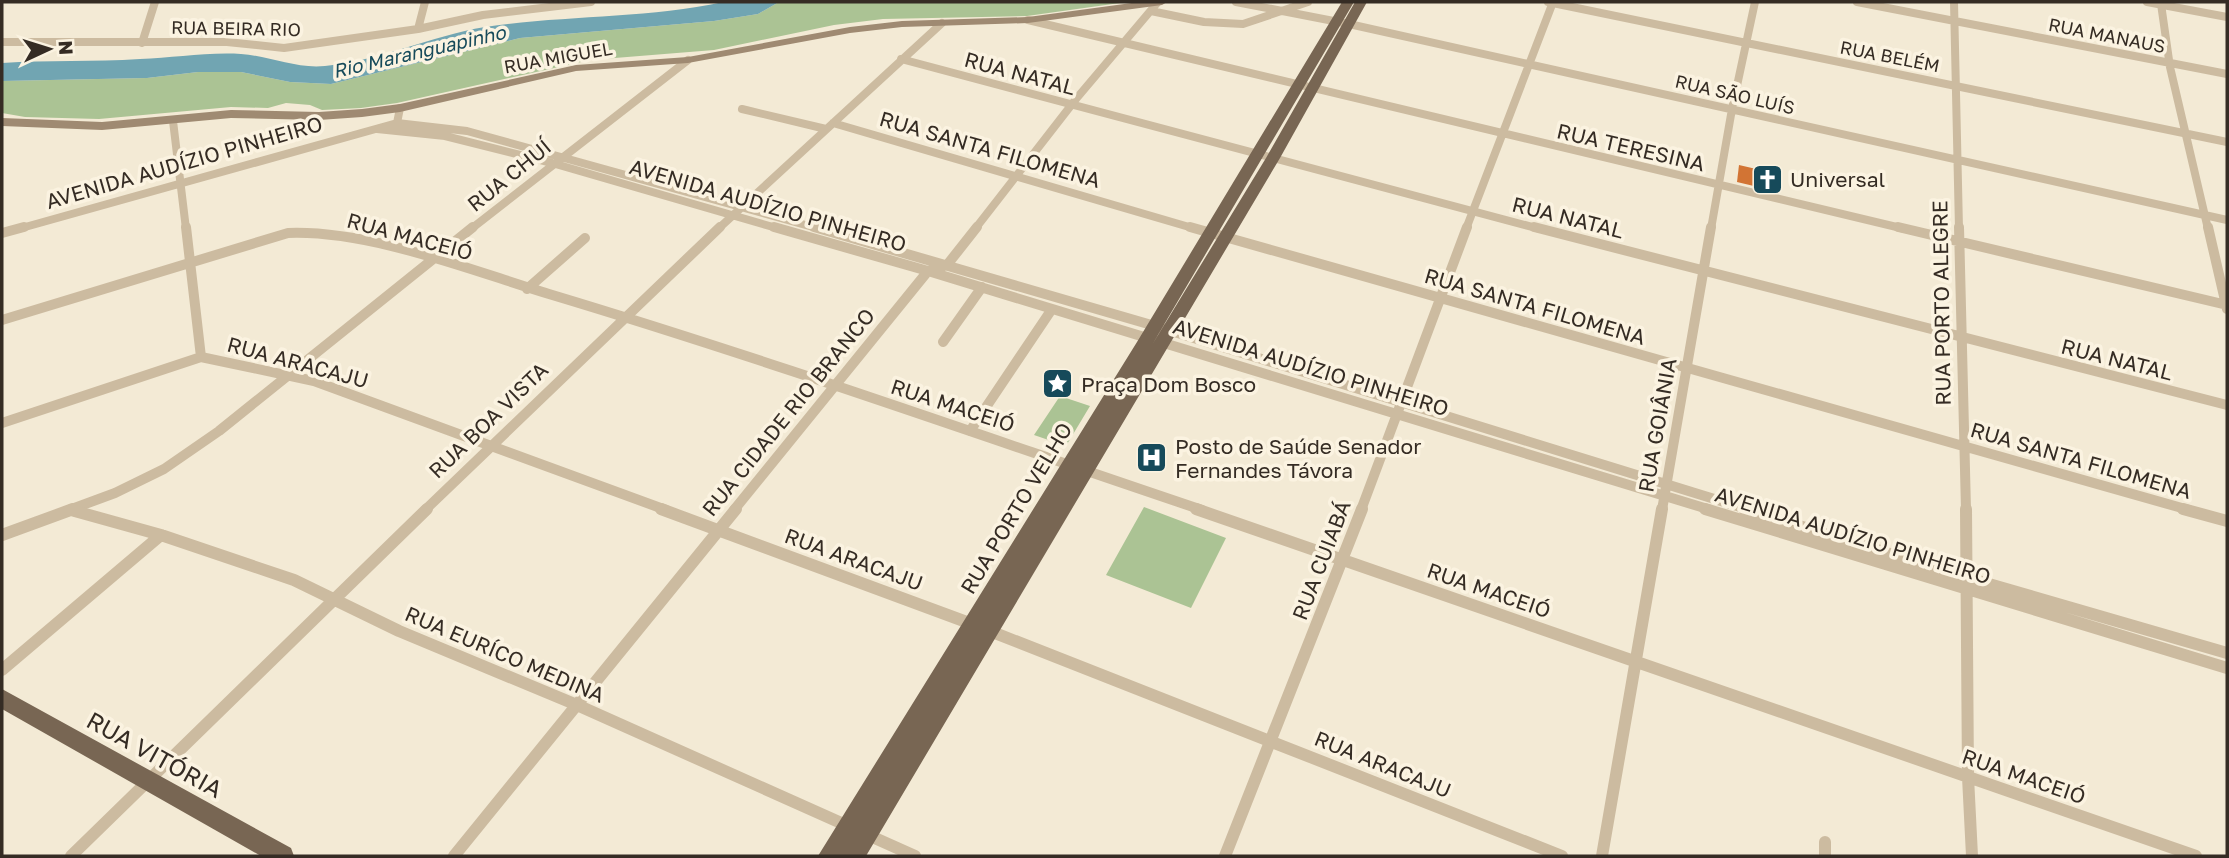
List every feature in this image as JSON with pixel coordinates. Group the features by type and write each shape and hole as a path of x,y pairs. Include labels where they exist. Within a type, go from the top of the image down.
{"main road":[{"name":"RUA PORTO VELHO","path":"1343,23 1348,2"},
{"name":"RUA PORTO VELHO","path":"829,856 918,730 1266,156 1343,23 1361,2"},
{"name":"RUA MIGUEL","path":"2,122 102,126 231,114 319,116 400,108 576,68 688,60 850,30 1028,20 1157,5"},
{"name":"RUA VITÓRIA","path":"2,698 283,856"},
{"name":"RUA PORTO VELHO","path":"853,856 867,834 918,730"}],"street":[{"path":"142,43 155,2"},
{"path":"418,29 425,2"},
{"name":"RUA BEIRA RIO","path":"2,42 226,42 284,48 418,29 483,15 591,2"},
{"name":"RUA SÃO LUÍS","path":"1236,2 1343,23 2227,220"},
{"path":"928,271 947,265 1073,105 1157,5 1236,25 1261,21 1284,11 1292,4 1308,2"},
{"name":"RUA BELÉM","path":"1551,2 2227,142"},
{"name":"RUA CUIABÁ","path":"1225,856 1399,414 1439,299 1551,2"},
{"name":"RUA GOIÂNIA","path":"1602,856 1732,109 1755,2"},
{"name":"RUA MANAUS","path":"1857,2 2227,74"},
{"name":"RUA PORTO ALEGRE","path":"1954,2 1968,584 1968,777 1972,856"},
{"path":"2147,2 2227,17"},
{"path":"2161,4 2169,63 2227,307"},
{"name":"RUA TERESINA","path":"1028,20 1125,41 1502,135 2227,307"},
{"name":"RUA BOA VISTA","path":"71,856 491,445 733,214 942,23"},
{"name":"RUA NATAL","path":"901,59 1472,211 2227,405"},
{"name":"RUA CHUÍ","path":"2,535 71,510 164,469 229,424 556,160 688,60"},
{"path":"397,123 400,108"},
{"name":"RUA SANTA FILOMENA","path":"742,109 830,126 1016,176 1217,236 2227,521"},
{"path":"2,423 201,357 173,121"},
{"name":"AVENIDA AUDÍZIO PINHEIRO","path":"2,233 397,123 467,131 556,160"},
{"name":"AVENIDA AUDÍZIO PINHEIRO","path":"377,129 445,136 743,206 947,265 1343,397 1561,458"},
{"name":"AVENIDA AUDÍZIO PINHEIRO","path":"667,190 733,214 1052,309 1158,334 1348,385 1561,458 2075,616 2137,634 2227,653"},
{"name":"RUA MACEIÓ","path":"2,320 288,233 312,232 394,247 626,317 1077,467 2196,856"},
{"path":"527,289 584,238"},
{"name":"RUA CIDADE RIO BRANCO","path":"454,856 928,271"},
{"path":"943,342 982,287"},
{"path":"970,431 1052,309"},
{"name":"RUA ARACAJU","path":"201,357 290,376 362,398 491,445 980,628 1562,856"},
{"path":"1343,397 1348,385"},
{"name":"RUA EURÍCO MEDINA","path":"71,510 247,562 915,856"},
{"path":"2,670 161,535"},
{"name":"AVENIDA AUDÍZIO PINHEIRO","path":"2137,634 2227,668"}],"green space":[{"path":"779,2 1127,2 1027,16 883,19 834,25 714,50 590,60 397,103 361,108 322,110 310,105 286,103 268,108 231,107 99,119 25,117 2,113 2,81 147,78 198,72 241,72 290,82 331,84 520,38 714,21 758,14"},
{"path":"1060,396 1090,406 1066,446 1034,435"},
{"path":"1144,507 1226,538 1191,608 1106,575"}],"water":[{"name":"Rio Maranguapinho","path":"723,2 779,2 758,14 714,21 520,38 331,84 290,82 241,72 198,72 147,78 2,81 2,63 19,62 228,54 252,55 304,66 325,66 365,59 485,27 664,11"}],"building":[{"name":"Universal","path":"1739,165 1782,175 1779,192 1737,182"}],"place":[{"name":"Universal","path":"1767,179"},
{"name":"Praça Dom Bosco","path":"1058,384"},
{"name":"Posto de Saúde Senador Fernandes Távora","path":"1152,458"}]}
